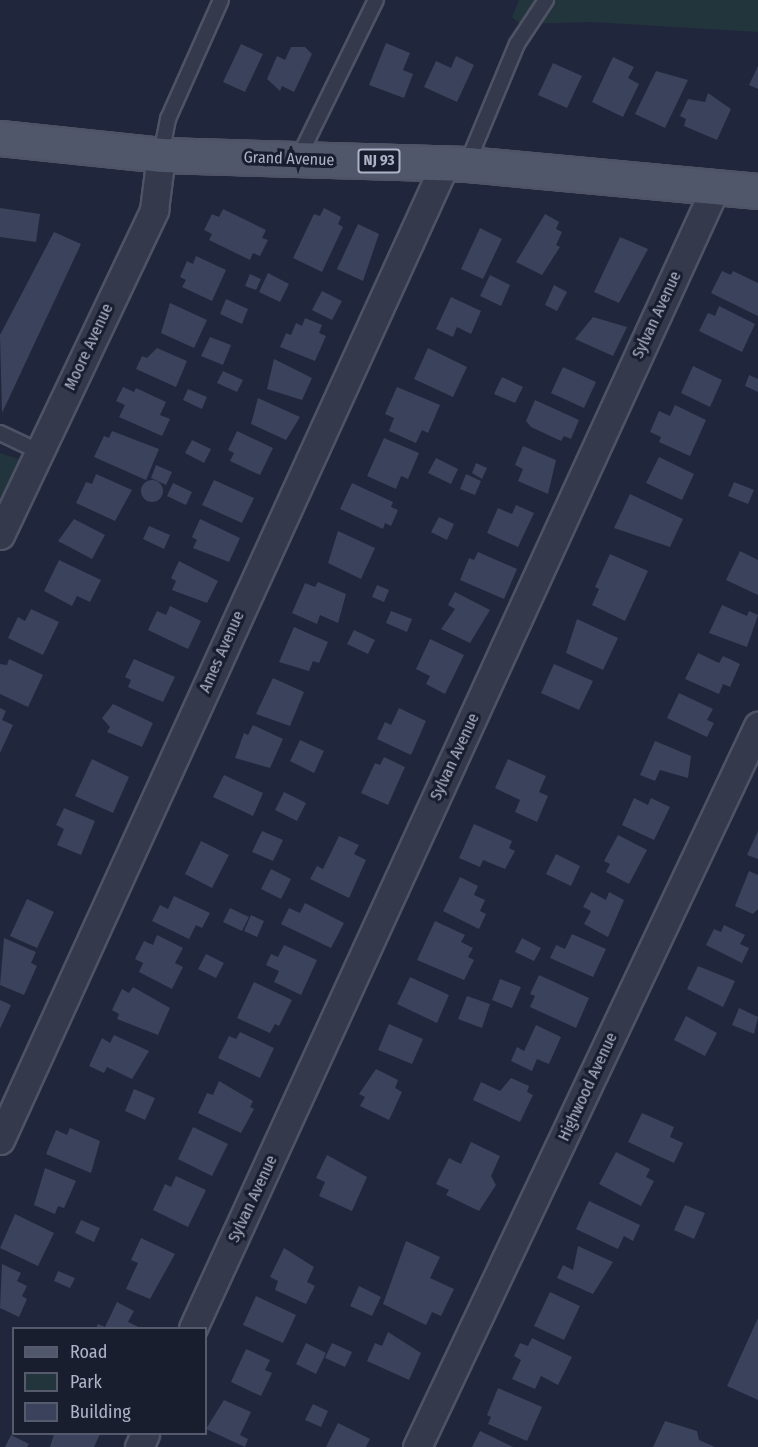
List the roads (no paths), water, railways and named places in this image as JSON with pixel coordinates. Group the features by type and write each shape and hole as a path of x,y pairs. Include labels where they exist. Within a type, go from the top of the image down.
{"main road":[{"name":"Grand Avenue","path":"0,138 161,154 456,164 758,191"}],"street":[{"name":"Moore Avenue","path":"0,536 154,210 161,154"},
{"name":"Ames Avenue","path":"0,1140 456,164"},
{"name":"Sylvan Avenue","path":"195,1327 716,186"},
{"name":"Highwood Avenue","path":"417,1447 758,726"}],"lane":[{"path":"161,154 168,119 221,0"},
{"path":"298,159 376,0"},
{"path":"456,164 517,44 546,0"},
{"path":"0,433 40,452"}]}
